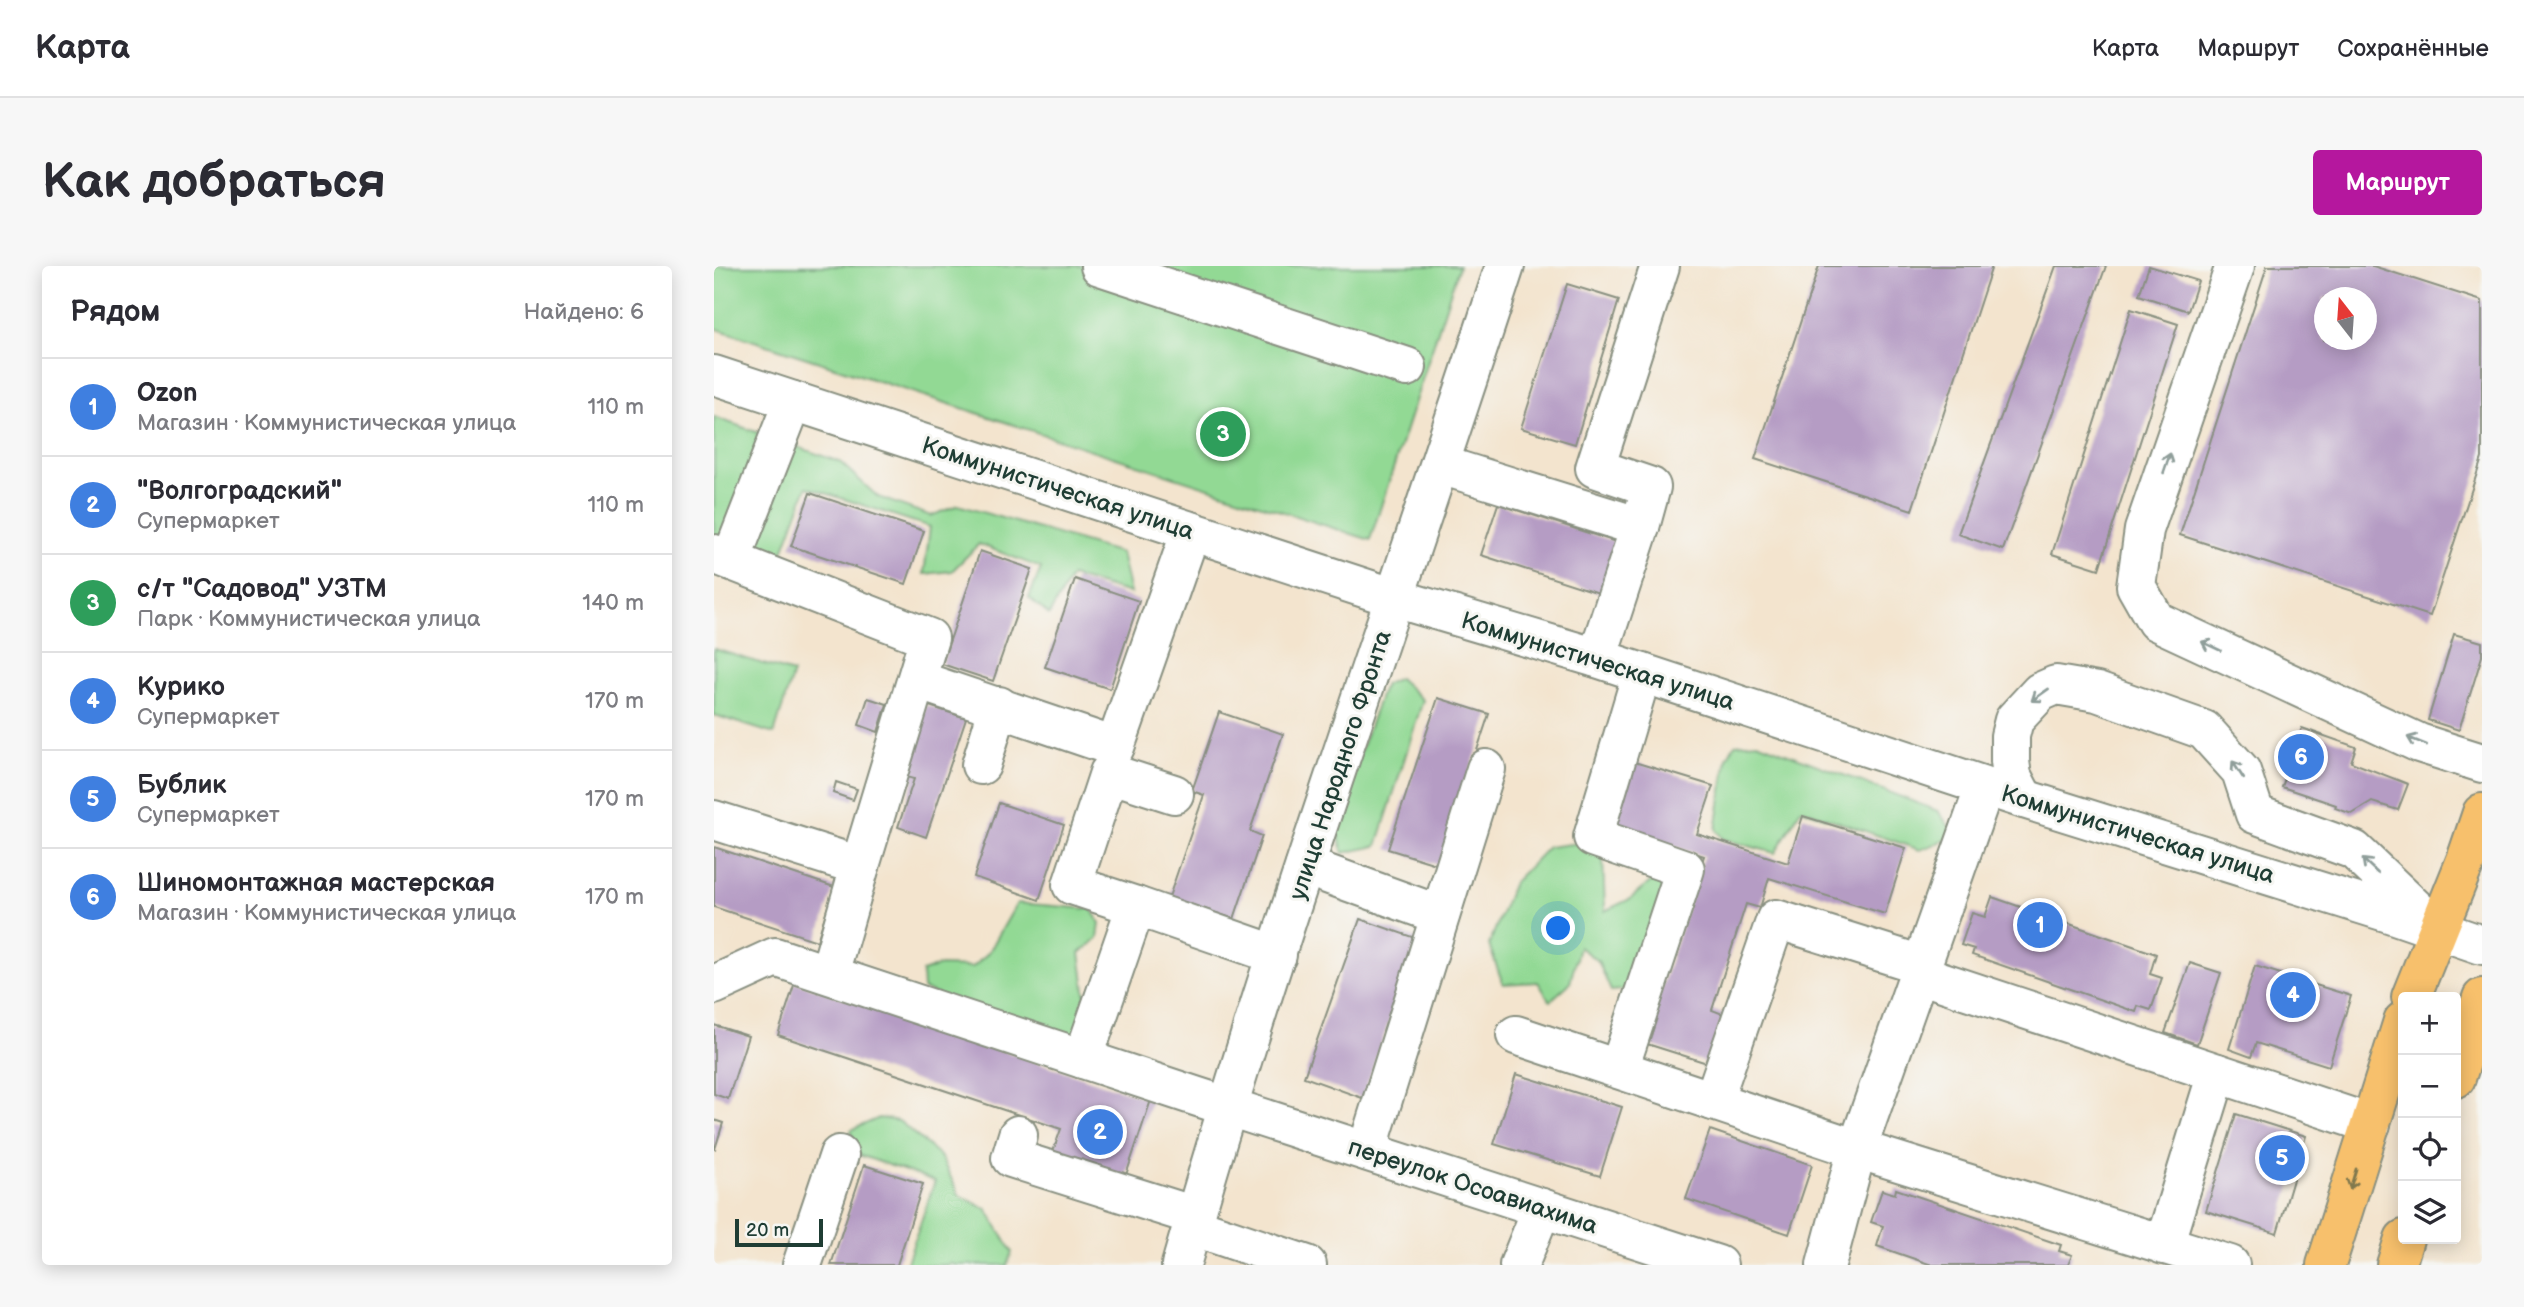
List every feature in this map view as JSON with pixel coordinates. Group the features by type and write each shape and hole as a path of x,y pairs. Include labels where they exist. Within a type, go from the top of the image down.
{"main road":[{"path":"2413,992 2482,813"},
{"path":"2461,1063 2482,998"},
{"path":"2326,1265 2398,1037"},
{"path":"2396,1265 2402,1244"}],"street":[{"path":"1100,266 1407,367"},
{"name":"улица Народного Фронта","path":"1181,1265 1228,1105 1504,266"},
{"path":"1597,658 1651,487 1595,468 1660,266"},
{"path":"2235,266 2144,530 2136,586 2156,621 2419,743 2482,763"},
{"name":"Коммунистическая улица","path":"714,375 1395,598 1597,658 2024,799 2482,945"},
{"path":"793,401 722,557 929,638 829,974"},
{"path":"1441,464 1640,527"},
{"path":"1191,531 1072,885 1277,955"},
{"path":"1619,1069 1685,869 1593,837 1642,673"},
{"path":"917,680 999,706 1112,760 1174,794"},
{"path":"2024,799 2012,776 2010,761 2010,736 2014,720 2040,692 2056,685 2097,692 2204,730 2241,771 2255,814 2354,850 2438,929"},
{"path":"981,765 999,706"},
{"path":"1370,1152 1373,1131 1486,769"},
{"path":"1826,1265 1857,1149 1985,786"},
{"path":"714,820 860,866"},
{"path":"1306,866 1440,915"},
{"path":"1083,1059 1136,906"},
{"path":"1713,1101 1776,919 2371,1124"},
{"name":"переулок Осоавиахима","path":"714,985 775,957 1718,1265"},
{"path":"1516,1035 1857,1149 2230,1265"},
{"path":"2164,1245 2217,1073"},
{"path":"1018,1135 1011,1158 1193,1221 1307,1265"},
{"path":"802,1265 839,1155"},
{"path":"1518,1265 1542,1208"}],"green space":[{"path":"714,266 1459,266 1370,540 714,328"},
{"path":"714,417 840,462 878,497 931,516 958,505 1121,553 1130,593 1071,576 1049,615 1029,598 1041,568 979,544 952,571 924,574 930,527 807,487 782,554 770,565 714,544"},
{"path":"714,649 793,673 774,734 714,715"},
{"path":"1399,678 1423,700 1377,846 1343,853 1335,822 1384,685"},
{"path":"1757,742 1938,811 1956,836 1920,850 1801,809 1775,853 1723,839 1716,830 1727,758 1735,744"},
{"path":"1579,843 1603,857 1605,911 1630,899 1659,875 1670,890 1635,989 1611,991 1598,961 1579,947 1570,983 1550,1001 1538,982 1503,984 1489,945 1513,883 1548,847"},
{"path":"1017,903 1091,909 1100,923 1098,939 1080,953 1088,1012 1074,1034 1050,1039 923,989 922,972 938,966 973,967 989,952"},
{"path":"879,1118 899,1121 940,1156 960,1196 987,1209 1012,1252 1007,1265 906,1265 935,1181 856,1154 851,1130"}],"building":[{"path":"1819,266 1992,266 1912,510 1755,459"},
{"path":"2056,266 2106,266 2003,550 1958,534"},
{"path":"2149,266 2198,281 2188,311 2139,295"},
{"path":"2267,266 2373,266 2482,301 2482,458 2430,616 2180,535"},
{"path":"1567,284 1619,300 1575,444 1521,428"},
{"path":"2131,309 2178,324 2099,569 2052,554"},
{"path":"810,493 924,531 906,584 791,546"},
{"path":"1498,504 1619,543 1602,594 1481,555"},
{"path":"980,551 1032,569 993,681 942,664"},
{"path":"1075,579 1139,601 1110,689 1045,667"},
{"path":"2454,634 2482,642 2482,656 2459,730 2428,720"},
{"path":"868,698 887,704 878,732 859,725"},
{"path":"1438,698 1489,714 1439,865 1388,849"},
{"path":"926,705 966,718 926,837 898,827 914,779 903,776"},
{"path":"1219,712 1283,734 1250,831 1262,836 1234,919 1169,897 1204,795 1192,791"},
{"path":"2302,728 2356,747 2351,762 2408,784 2398,810 2372,802 2352,814 2335,808 2336,805 2282,787"},
{"path":"1631,761 1713,786 1697,834 1788,863 1803,816 1906,848 1885,914 1769,878 1760,908 1746,904 1712,1010 1723,1014 1707,1063 1644,1043 1704,856 1611,826"},
{"path":"836,782 857,789 853,800 833,793"},
{"path":"999,803 1064,825 1039,900 974,877"},
{"path":"714,847 834,887 817,941 714,907"},
{"path":"1992,897 2156,954 2150,974 2162,978 2151,1010 2138,1006 2136,1012 1972,955 1974,949 1961,945 1972,913 1985,917"},
{"path":"1360,919 1418,939 1362,1098 1304,1077"},
{"path":"2190,963 2221,973 2197,1044 2165,1033"},
{"path":"2255,966 2351,996 2329,1066 2256,1043 2251,1057 2229,1049"},
{"path":"795,982 1151,1100 1122,1187 1049,1163 1061,1129 778,1035"},
{"path":"714,1025 748,1036 728,1099 714,1094"},
{"path":"1516,1074 1622,1107 1600,1176 1494,1144"},
{"path":"2236,1114 2306,1136 2277,1233 2206,1211"},
{"path":"714,1120 723,1123 715,1149 714,1149"},
{"path":"1710,1130 1812,1165 1789,1234 1686,1199"},
{"path":"864,1165 923,1184 897,1265 831,1265"},
{"path":"1896,1189 2061,1245 2059,1251 2072,1255 2068,1265 1932,1265 1877,1246 1883,1226 1871,1222 1882,1190 1895,1194"}],"place":[{"name":"с/т \"Садовод\" УЗТМ","path":"1223,434"},
{"name":"Шиномонтажная мастерская","path":"2301,757"},
{"name":"Ozon","path":"2040,925"},
{"name":"Курико","path":"2293,995"},
{"name":"\"Волгоградский\"","path":"1100,1132"},
{"name":"Бублик","path":"2282,1158"}]}
